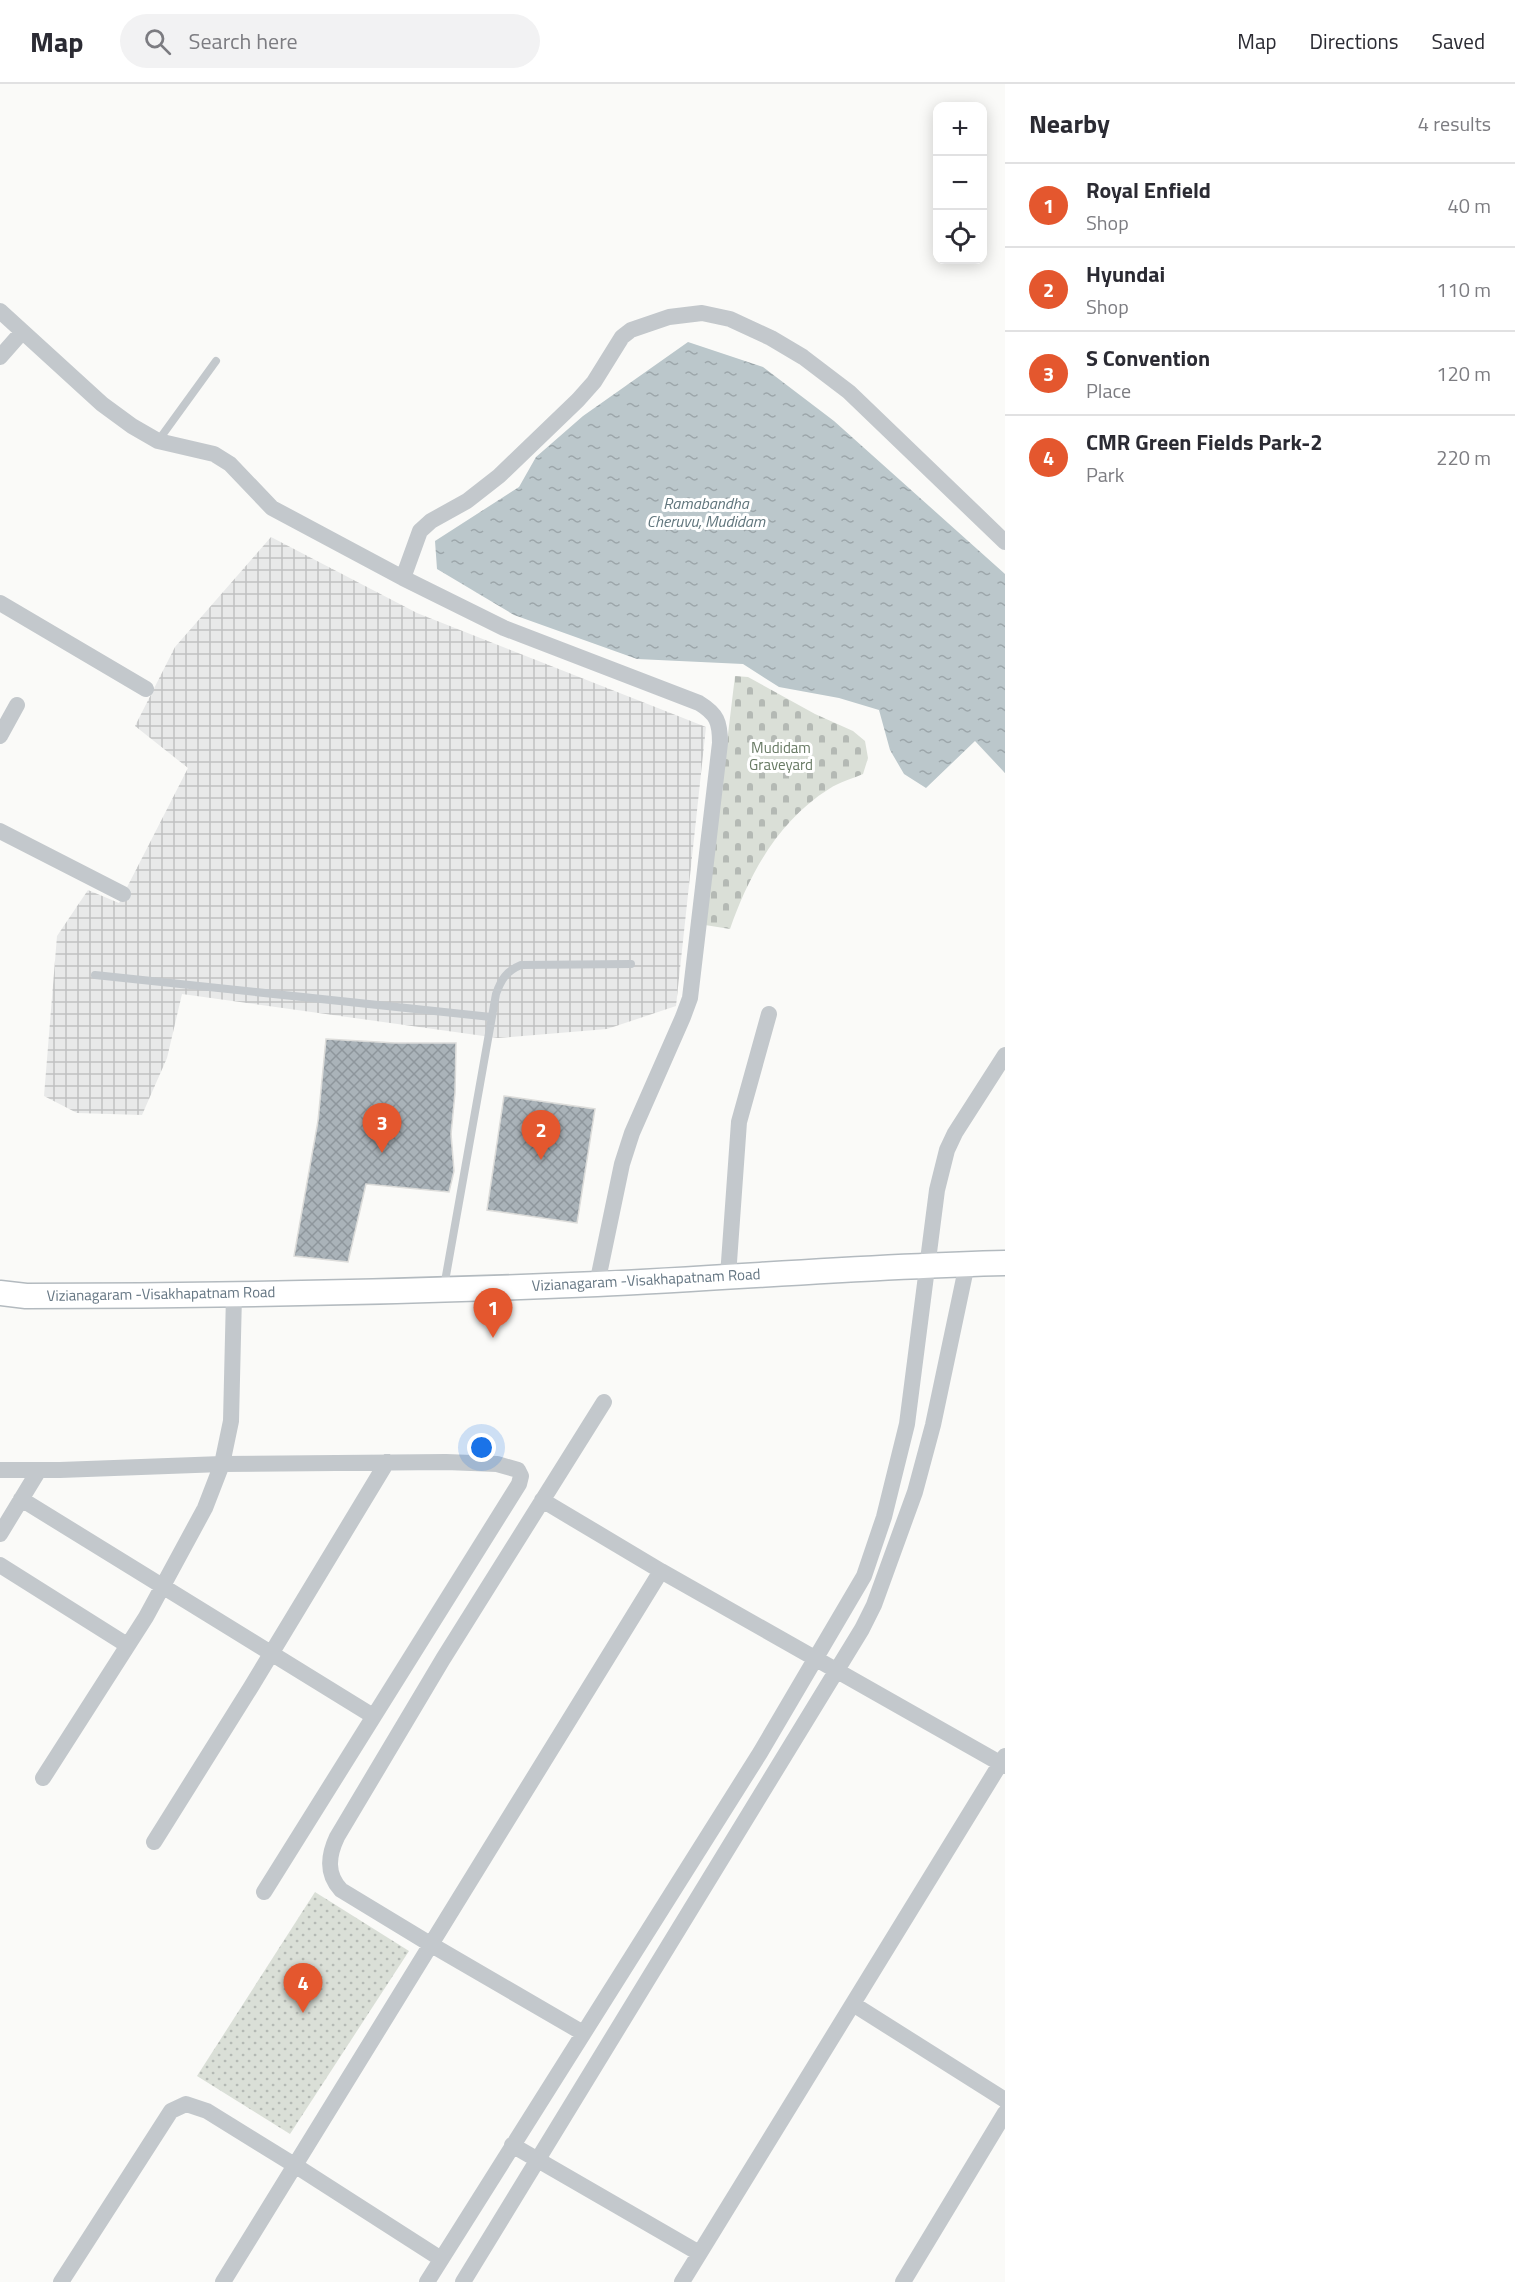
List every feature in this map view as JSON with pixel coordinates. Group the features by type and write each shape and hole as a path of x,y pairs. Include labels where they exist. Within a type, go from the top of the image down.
{"main road":[{"name":"Vizianagaram -Visakhapatnam Road","path":"0,1293 26,1296 234,1294 597,1284 929,1265 1005,1263"}],"street":[{"path":"0,311 102,404 132,426 158,441 214,454 230,464 272,508 403,578 504,628 699,703 716,716 720,726 720,743 690,998 628,1143 597,1284"},
{"path":"403,578 420,531 431,521 467,501 514,462 594,382 622,337 631,330 669,317 702,313 730,319 771,338 803,357 840,385 900,439 1005,542"},
{"path":"0,357 22,332"},
{"path":"0,603 146,689"},
{"path":"0,736 17,705"},
{"path":"0,831 123,894"},
{"path":"728,1276 739,1122 769,1014"},
{"path":"427,2282 760,1753 864,1576 884,1517 907,1424 937,1190 947,1150 955,1133 1005,1055"},
{"path":"463,2282 837,1670 874,1605 915,1492 933,1425 967,1264"},
{"path":"43,1778 146,1617 205,1508 222,1464 231,1421 234,1294"},
{"path":"583,2033 341,1890 333,1882 330,1873 331,1851 443,1659 604,1402"},
{"path":"154,1842 387,1462"},
{"path":"0,1470 387,1462 497,1464 511,1466 518,1470 521,1476 519,1484 264,1892"},
{"path":"0,1534 39,1470"},
{"path":"21,1499 373,1716"},
{"path":"542,1500 661,1571 1003,1762 682,2282"},
{"path":"0,1565 127,1645"},
{"path":"224,2282 661,1571"},
{"path":"853,2004 1005,2100"},
{"path":"60,2282 171,2111 186,2104 207,2111 441,2259"},
{"path":"903,2282 1005,2114"},
{"path":"512,2145 699,2253"}],"lane":[{"path":"158,441 216,361"},
{"path":"444,1288 496,994 501,982 512,969 521,965 631,964"},
{"path":"95,975 492,1017"}],"shaded area":[{"path":"271,537 417,613 706,727 676,1006 607,1029 498,1038 182,994 167,1058 142,1115 77,1113 44,1096 57,936 88,890 119,903 188,768 135,726 175,647"}],"green space":[{"name":"Mudidam Graveyard","path":"735,676 748,677 815,714 853,731 865,741 868,758 863,774 829,789 795,816 781,832 746,888 730,929 705,925"},
{"path":"315,1892 409,1951 290,2134 197,2076"}],"water":[{"name":"Ramabandha Cheruvu, Mudidam","path":"688,342 763,367 834,421 1005,574 1005,773 975,741 926,788 904,774 890,750 879,710 839,698 779,687 743,664 637,659 514,615 437,569 435,541 519,487 536,457 583,416"}],"building":[{"path":"326,1039 395,1043 456,1043 451,1134 454,1171 449,1192 366,1184 348,1262 294,1256 318,1121"},
{"path":"504,1096 595,1109 577,1223 487,1210"}],"place":[{"name":"S Convention","path":"382,1153"},
{"name":"Hyundai","path":"541,1160"},
{"name":"Royal Enfield","path":"493,1338"},
{"name":"CMR Green Fields Park-2","path":"303,2013"}]}
